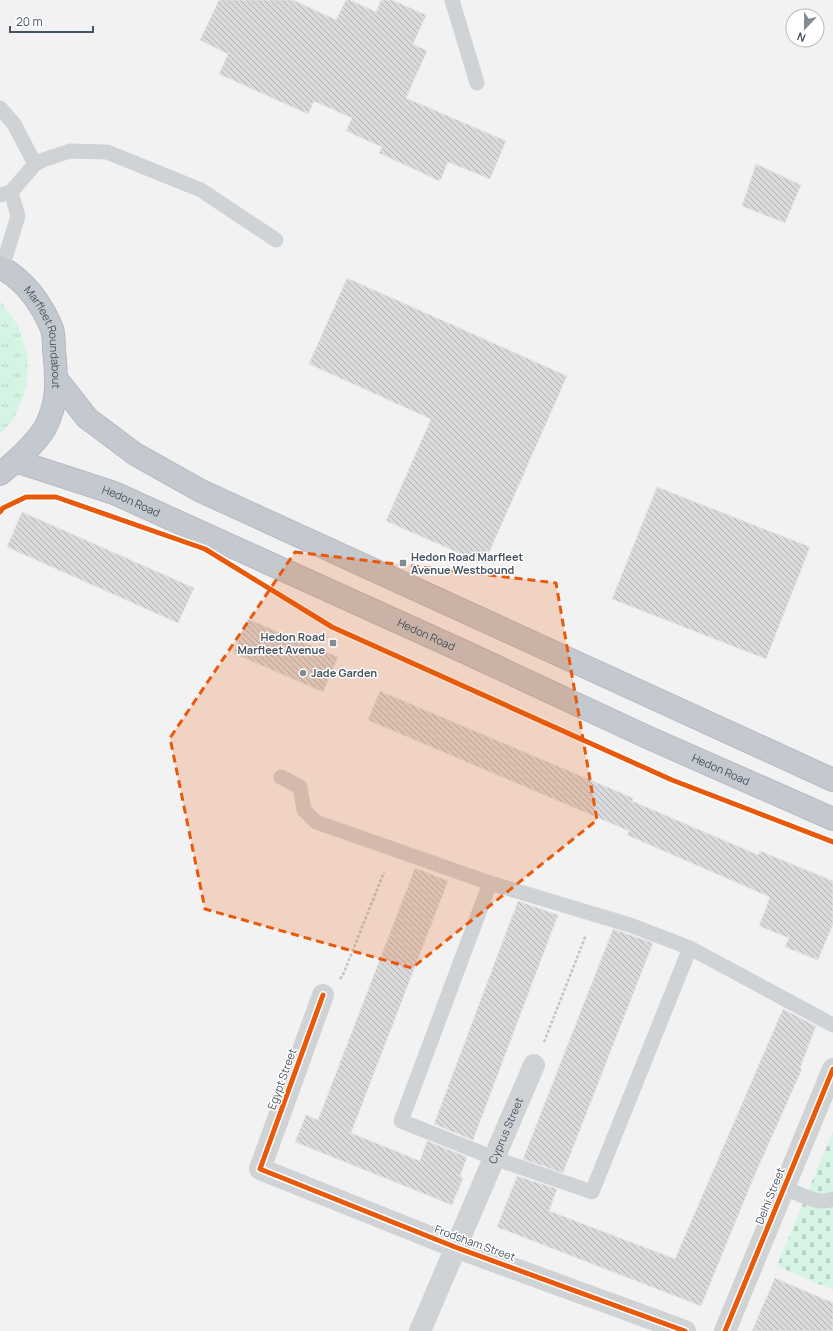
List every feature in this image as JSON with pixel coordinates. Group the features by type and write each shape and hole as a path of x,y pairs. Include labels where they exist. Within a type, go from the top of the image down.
{"highway":[{"name":"Marfleet Roundabout","path":"1,267 10,272 36,298 52,330 58,381 56,398 44,429 8,467"},
{"path":"58,381 87,418 135,454 201,491 833,780"},
{"name":"Hedon Road","path":"8,467 121,496 467,653 647,737 833,819"}],"street":[{"name":"Egypt Street","path":"260,1169 324,994"},
{"name":"Cyprus Street","path":"420,1331 534,1065"},
{"name":"Delhi Street","path":"725,1331 831,1079"},
{"name":"Frodsham Street","path":"260,1169 455,1247 685,1331"}],"lane":[{"path":"452,0 477,83"},
{"path":"0,108 14,124 35,164"},
{"path":"1,267 18,216 5,193 35,164 70,151 107,152 201,190 276,240"},
{"path":"281,777 300,787 304,810 316,822 490,883 630,925 690,948 833,1025"},
{"path":"490,883 401,1121 494,1158 592,1192 690,948"},
{"path":"784,1188 817,1200 823,1201 833,1199"}],"path":[{"path":"324,994 343,976 384,872"},
{"path":"534,1065 588,928"}],"highlighted area":[{"path":"295,552 556,583 597,820 412,968 205,909 170,738"}],"green space":[{"path":"0,301 19,327 28,358 26,390 13,420 0,434"},
{"path":"833,1131 833,1290 777,1266"}],"building":[{"path":"219,0 293,0 336,20 346,0 350,0 376,12 381,0 392,0 426,15 413,44 427,51 406,98 506,141 490,179 448,162 440,181 379,153 382,147 346,131 352,118 314,101 308,114 219,74 228,54 200,40"},
{"path":"756,164 801,185 785,223 742,206"},
{"path":"347,278 567,376 484,564 386,521 431,419 309,364"},
{"path":"657,487 810,547 766,659 612,599"},
{"path":"22,512 194,588 178,623 7,547"},
{"path":"248,619 338,657 323,692 233,653"},
{"path":"380,691 633,798 632,801 758,855 760,851 833,881 833,924 818,960 785,947 789,938 759,926 770,897 627,835 629,831 368,720"},
{"path":"415,868 448,881 351,1133 420,1161 427,1141 467,1157 460,1176 463,1178 452,1205 295,1142 306,1115 318,1120"},
{"path":"518,901 558,915 473,1140 434,1124"},
{"path":"613,929 653,943 563,1173 523,1159"},
{"path":"783,1009 816,1026 800,1068 802,1069 753,1179 701,1306 497,1227 517,1176 557,1189 549,1211 675,1259"},
{"path":"775,1278 833,1303 833,1331 752,1331"}],"cycle path":[{"path":"0,512 3,508 26,497 56,497 205,549 332,627 672,780 833,842"},
{"path":"323,995 260,1169 455,1247 685,1331"},
{"path":"725,1331 833,1069"}],"place":[{"name":"Hedon Road Marfleet Avenue Westbound","path":"403,563"},
{"name":"Hedon Road Marfleet Avenue","path":"333,643"},
{"name":"Jade Garden","path":"303,673"}]}
